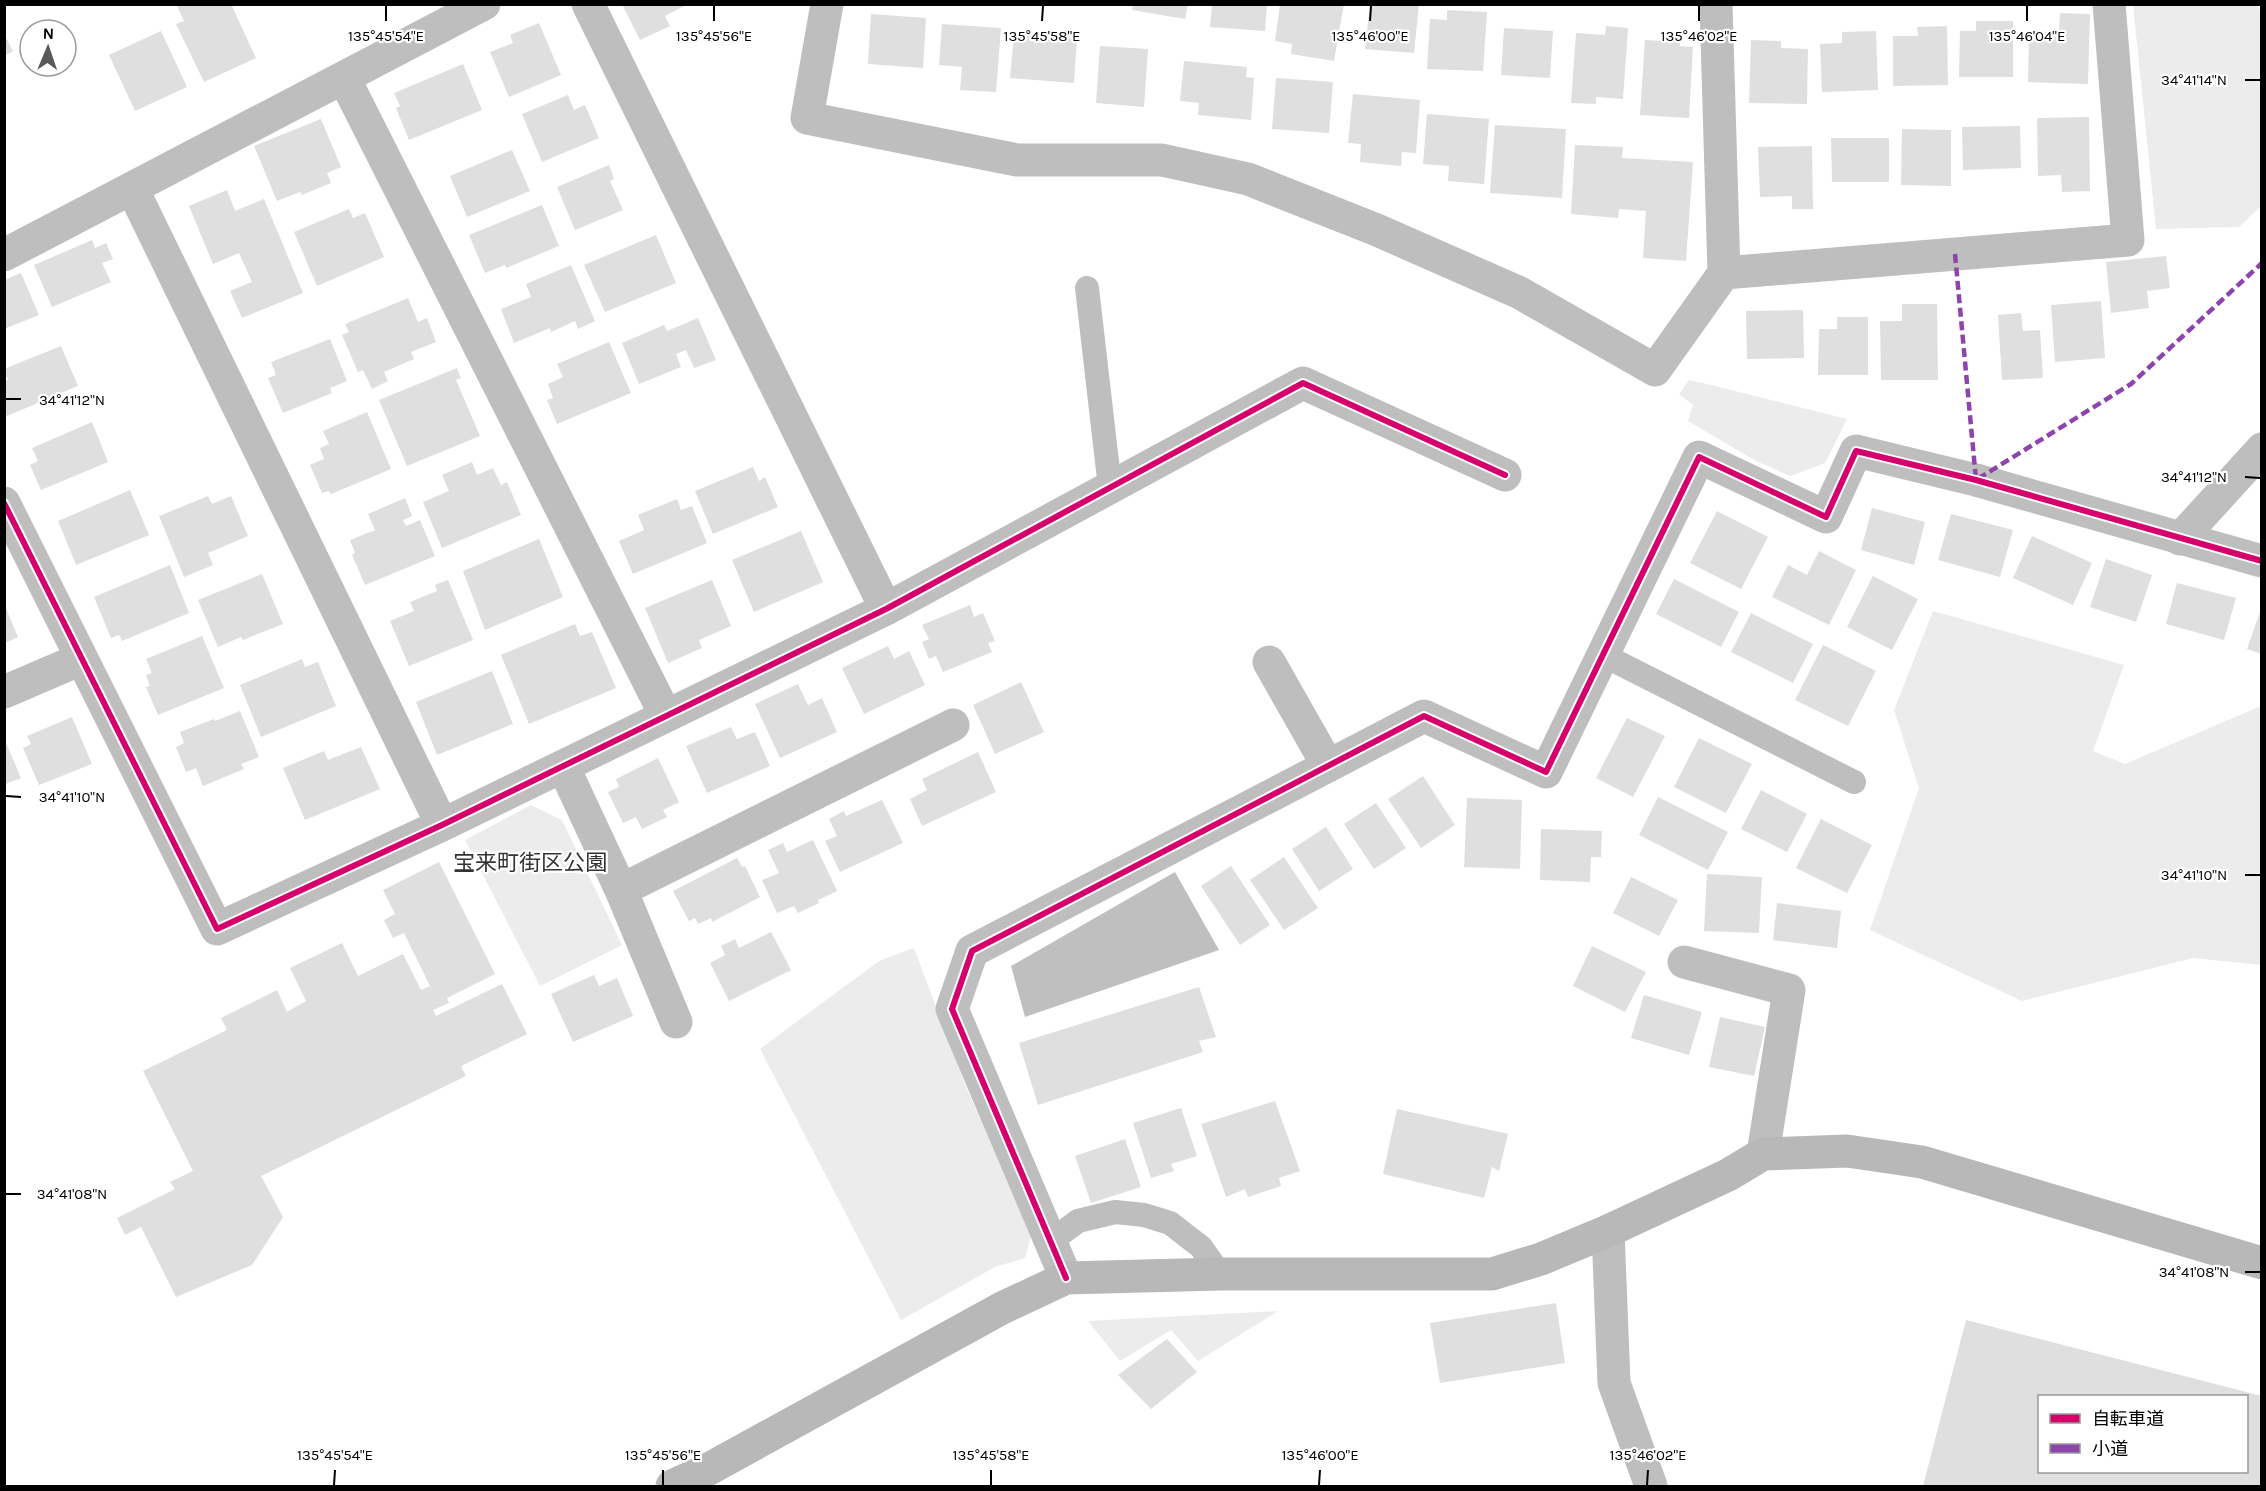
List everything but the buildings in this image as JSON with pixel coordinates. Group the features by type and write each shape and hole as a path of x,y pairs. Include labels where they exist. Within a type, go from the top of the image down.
{"street":[{"path":"4,255 484,4"},
{"path":"588,4 886,609"},
{"path":"827,4 807,118 1017,160 1162,160 1248,179 1377,230 1520,293 1655,370 1724,273 1716,4"},
{"path":"1724,273 2128,240 2109,4"},
{"path":"344,78 666,716"},
{"path":"132,188 442,825"},
{"path":"8,519 217,929 442,825 886,609 1304,383 1505,475"},
{"path":"2180,539 2262,449"},
{"path":"1066,1278 952,1009 972,951 1424,716 1546,772 1698,457 1826,517 1857,451 1976,480 2262,561"},
{"path":"4,692 81,659"},
{"path":"1269,662 1328,766"},
{"path":"621,890 953,725"},
{"path":"563,766 621,890 676,1022"},
{"path":"1684,962 1789,990 1763,1154"},
{"path":"672,1486 707,1470 1002,1308 1066,1278 1220,1274 1492,1274 1541,1259 1608,1231 1728,1175 1763,1154 1847,1151 1922,1162 2262,1263"},
{"path":"1608,1231 1614,1383 1652,1486"}],"lane":[{"path":"1087,288 1110,488"},
{"path":"1603,655 1854,782"},
{"path":"1051,1241 1078,1221 1115,1212 1144,1215 1170,1222 1201,1246 1220,1274"}],"green space":[{"path":"2133,5 2257,5 2262,14 2261,206 2239,227 2156,229"},
{"path":"1689,380 1847,419 1825,463 1790,476 1756,461 1688,421 1693,405 1679,394"},
{"path":"1933,611 2124,665 2093,751 2125,764 2261,706 2261,965 2193,958 2022,1001 1870,930 1919,788 1894,710"},
{"name":"宝来町街区公園","path":"531,805 562,820 622,945 540,986 465,840"},
{"path":"914,948 966,1087 1032,1232 1025,1258 995,1267 901,1320 760,1049 879,961"},
{"path":"1278,1311 1198,1361 1171,1330 1120,1361 1088,1321"}],"shaded area":[{"path":"1175,872 1219,950 1025,1017 1011,966"}],"marked path":[{"path":"1955,254 1976,480 2131,384 2262,263"}],"cycle path":[{"path":"4,503 217,929 442,825 886,609 1303,383 1505,475"},
{"path":"1066,1278 952,1009 972,951 1424,716 1546,772 1699,457 1826,517 1856,451 1976,480 2262,561"}]}
